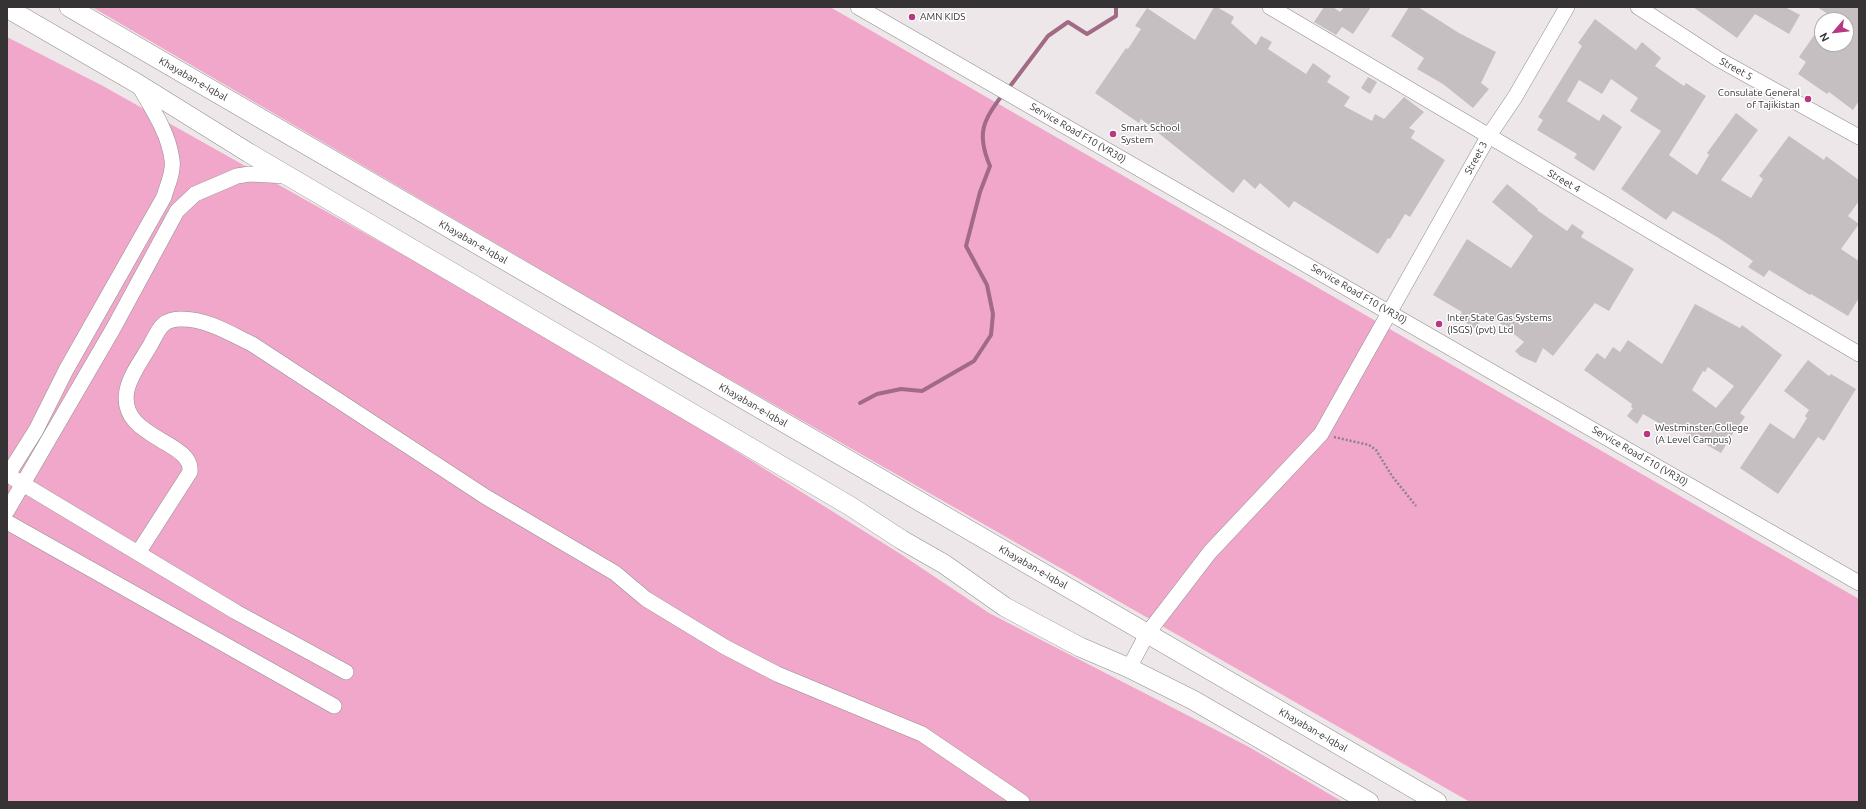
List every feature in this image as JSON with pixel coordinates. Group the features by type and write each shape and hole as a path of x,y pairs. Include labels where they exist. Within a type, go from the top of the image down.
{"main road":[{"name":"Khayaban-e-Iqbal","path":"69,7 1437,802"},
{"path":"7,8 138,84 288,176 850,506 902,540 944,564 1005,607 1080,648 1129,668 1193,700 1370,802"}],"street":[{"name":"Service Road F10 (VR30)","path":"858,7 1389,311 1859,583"},
{"name":"Street 4","path":"1270,7 1859,354"},
{"name":"Street 3","path":"1129,668 1147,634 1210,552 1322,434 1389,311 1488,136 1515,97 1567,7"},
{"name":"Street 5","path":"1638,7 1718,59 1859,137"},
{"path":"138,84 158,119 167,139 173,161 171,176 164,197 66,370 36,430 7,475 236,612 346,672"},
{"path":"7,511 113,329 177,211 195,194 237,176 260,174 288,176"},
{"path":"138,553 190,472 191,466 186,456 144,429 133,419 128,411 127,390 134,373 163,324 172,319 195,319 221,329 252,344 486,497 615,573 646,599 725,647 778,674 922,734 1022,802"},
{"path":"7,522 334,706"}],"path":[{"path":"1322,434 1369,445 1376,450 1392,476 1416,506"}],"shaded area":[{"path":"92,7 830,7 1859,599 1859,802 1470,802 663,341"},
{"path":"7,37 103,86 439,275 672,411 899,553 989,613 1249,747 1343,802 7,802"}],"building":[{"path":"1214,7 1217,7 1234,17 1231,23 1256,45 1261,36 1272,42 1268,49 1306,74 1313,63 1331,76 1327,82 1350,97 1344,106 1372,121 1375,114 1384,119 1404,97 1424,112 1409,128 1415,131 1411,138 1445,160 1410,217 1405,214 1390,239 1388,238 1378,254 1294,201 1289,208 1260,183 1255,189 1244,179 1233,193 1141,119 1139,123 1095,93 1141,29 1135,26 1147,8 1195,40"},
{"path":"1324,7 1333,7 1340,12 1344,7 1371,7 1353,34 1342,27 1336,35 1314,22"},
{"path":"1409,7 1418,7 1459,33 1496,52 1481,83 1489,89 1473,108 1443,84 1417,69 1424,58 1391,36"},
{"path":"1693,7 1785,7 1800,15 1789,34 1755,14 1737,38"},
{"path":"1817,7 1859,7 1859,101 1853,110 1829,92 1827,94 1798,74 1806,62 1799,57 1814,35 1814,52 1854,52 1854,12 1825,12"},
{"path":"1595,19 1636,50 1642,42 1661,58 1655,66 1684,86 1686,83 1706,96 1669,155 1697,175 1709,155 1707,153 1736,113 1758,130 1721,180 1751,198 1763,179 1759,176 1789,136 1824,160 1826,156 1859,180 1859,201 1848,216 1859,224 1841,249 1859,261 1859,298 1848,316 1769,270 1764,277 1748,267 1753,261 1717,237 1673,211 1666,220 1621,189 1661,131 1630,111 1638,98 1611,79 1602,94 1579,80 1567,101 1599,121 1603,114 1622,127 1594,171 1574,158 1577,154 1537,130 1543,120 1538,117 1582,46 1578,43"},
{"path":"1368,77 1377,82 1370,94 1361,88"},
{"path":"1507,184 1538,209 1537,210 1567,231 1572,224 1584,232 1581,237 1634,269 1609,311 1595,303 1553,356 1543,348 1536,363 1520,356 1515,351 1524,342 1486,312 1476,329 1458,318 1462,312 1433,295 1467,239 1511,268 1533,236 1492,202"},
{"path":"1695,304 1740,328 1742,325 1782,355 1740,413 1745,417 1721,453 1671,425 1669,429 1643,414 1637,424 1627,416 1633,408 1631,407 1632,404 1584,370 1597,353 1605,359 1613,347 1620,352 1628,340 1662,364","holes":["1708,367 1734,386 1716,408 1692,390 1703,371 1705,372"]},
{"path":"1808,360 1829,376 1831,374 1856,389 1824,441 1818,437 1778,494 1740,468 1770,423 1794,439 1807,418 1805,416 1809,410 1784,391"}],"waterway":[{"path":"1008,89 1048,36 1068,22 1087,34 1116,16 1116,7"},
{"path":"860,403 877,394 901,389 922,391 974,361 991,335 993,314 987,285 966,246 980,192 990,166 983,145 984,128 986,120 1003,94"}],"place":[{"name":"AMN KIDS","path":"912,17"},
{"name":"Consulate General of Tajikistan","path":"1808,99"},
{"name":"Smart School System","path":"1113,134"},
{"name":"Inter State Gas Systems (ISGS) (pvt) Ltd","path":"1439,324"},
{"name":"Westminster College (A Level Campus)","path":"1647,434"}]}
